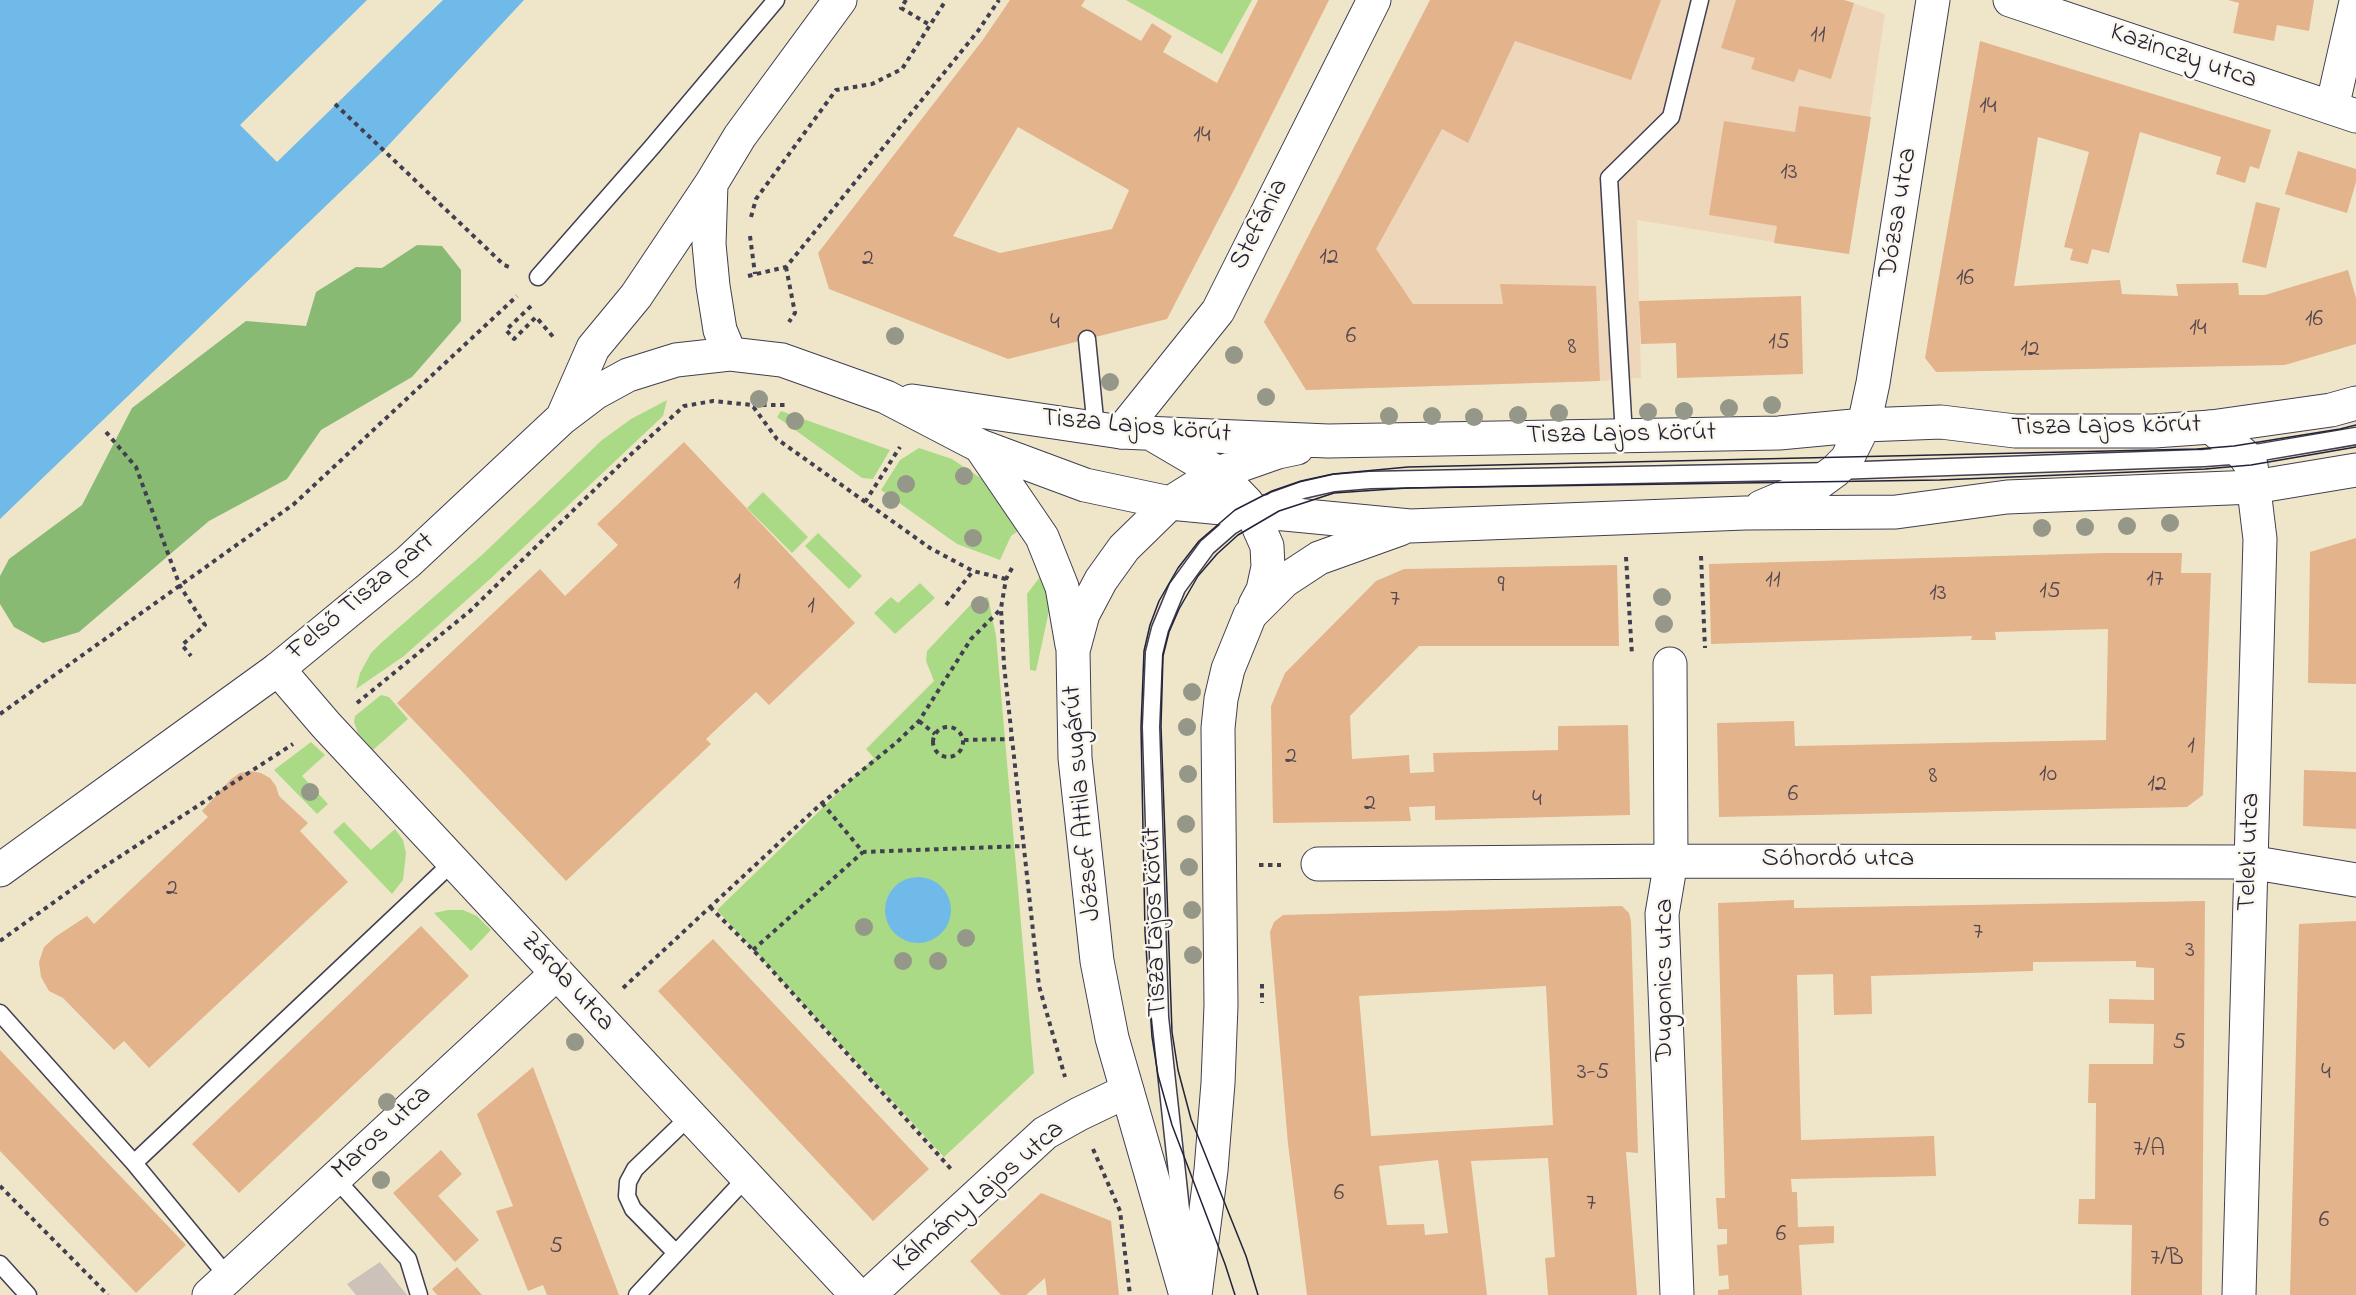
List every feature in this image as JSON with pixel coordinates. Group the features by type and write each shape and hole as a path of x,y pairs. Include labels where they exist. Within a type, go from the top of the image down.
{"street":[{"path":"562,418 593,348 636,296 711,184 740,136 840,0"},
{"name":"Stefánia","path":"1108,430 1218,311 1374,0"},
{"name":"Dózsa utca","path":"1745,513 1820,482 1847,459 1864,425 1873,383 1933,0"},
{"name":"Kazinczy utca","path":"2010,0 2344,112"},
{"path":"2344,112 2356,2"},
{"path":"711,184 709,244 713,286 720,330 730,354"},
{"name":"Tisza Lajos körút","path":"730,354 782,360 886,398 980,446 1085,485 1170,503 1410,526 1745,513 1896,512 2007,497 2254,487 2356,470"},
{"name":"Felső Tisza part","path":"0,870 278,669 408,562 562,418 595,393 628,375 676,360 730,354"},
{"name":"Tisza Lajos körút","path":"886,398 1108,430 1328,441 1779,433 1864,425 1941,422 1996,430 2154,431 2211,427 2331,410 2356,403"},
{"path":"2211,427 2244,454"},
{"path":"1153,434 1218,473 1252,512 1267,546 1268,567 1263,590 1228,669 1221,699 1218,728 1221,1005 1218,1083 1211,1170 1195,1295"},
{"name":"József Attila sugárút","path":"1188,1295 1112,1038 1097,961 1075,758 1073,651 1083,614 1101,580 1124,548 1170,503 1218,473 1278,452 1328,441"},
{"path":"980,446 1042,537 1062,587 1073,651"},
{"name":"Teleki utca","path":"2239,1295 2260,539 2251,465 2244,454"},
{"path":"1250,615 1284,581 1319,558 1410,526"},
{"name":"Dugonics utca","path":"1670,664 1671,861 1662,914 1677,1295"},
{"name":"Zárda utca","path":"278,669 326,725 857,1295"},
{"name":"Sóhordó utca","path":"1318,864 1671,861 2250,862 2356,880"},
{"name":"Maros utca","path":"218,1286 557,973"},
{"name":"Kálmány Lajos utca","path":"869,1295 1045,1133 1078,1114 1127,1091"}],"lane":[{"path":"538,278 776,0"},
{"path":"1624,436 1609,178 1671,117 1700,0"},
{"path":"1087,339 1108,430"},
{"name":"Tisza Lajos körút","path":"1188,1295 1160,1017 1151,727 1154,653 1169,605 1187,573 1207,548 1231,526 1275,500 1303,490 1334,483 1370,480 1834,471 2204,458 2356,436"},
{"path":"134,1163 453,862"},
{"path":"0,1013 134,1163 218,1286"},
{"path":"676,1253 633,1209 627,1196 628,1182 635,1169 690,1116"},
{"path":"637,1295 747,1177"},
{"path":"335,1178 408,1259 420,1295"},
{"path":"0,1264 28,1295"}],"path":[{"path":"906,0 901,8 930,25"},
{"path":"749,223 756,199 836,90 872,84 902,69 946,0"},
{"path":"750,234 755,274 786,267 978,31 999,0"},
{"path":"335,104 504,264"},
{"path":"786,267 795,313 787,325"},
{"path":"0,714 294,504 538,278"},
{"path":"531,306 506,330 514,339 536,317 560,345"},
{"path":"741,404 742,398"},
{"path":"0,941 96,872 278,753 326,725 377,688 470,611 628,457 684,406 712,401 752,405 786,405"},
{"path":"752,405 777,439 930,548 973,571 1006,579"},
{"path":"106,432 136,467 180,586 206,625 182,645 191,656"},
{"path":"865,501 901,446"},
{"path":"1042,537 1015,563 1006,579 1001,608 1004,665 1038,986 1060,1063 1078,1114 1120,1211 1130,1295"},
{"path":"1701,556 1705,649"},
{"path":"1626,557 1632,664"},
{"path":"946,605 973,571"},
{"path":"595,1014 822,803 920,721 971,639 1001,608"},
{"path":"920,721 934,734"},
{"path":"952,726 960,731 964,740 961,750 953,756 944,757 936,752 932,742 934,734 942,727 952,726"},
{"path":"964,740 1012,739"},
{"path":"822,803 862,852"},
{"path":"753,950 862,852 1023,846"},
{"path":"1259,876 1259,865 1318,864"},
{"path":"710,907 753,950 975,1197"},
{"path":"1262,980 1263,1003"},
{"path":"0,1186 108,1295"}],"shaded area":[{"path":"1430,0 1844,0 1885,14 1849,254 1637,220 1641,378 1306,390 1264,322"},
{"path":"380,1262 407,1295 356,1295 347,1284"}],"green space":[{"path":"1126,0 1252,0 1222,54"},
{"path":"417,245 442,246 461,270 461,321 412,377 321,430 287,479 209,521 79,632 43,643 14,627 0,604 0,576 9,559 82,505 132,408 246,321 306,326 316,292 356,267 382,268"},
{"path":"667,400 663,416 489,580 404,656 356,689 360,673 371,653 381,643 483,554 602,440 631,419"},
{"path":"781,411 890,450 873,479 862,478 777,417"},
{"path":"919,448 952,459 1003,493 1025,526 1011,536 1000,560 957,544 881,490 900,460"},
{"path":"763,492 808,537 792,553 747,508"},
{"path":"818,533 862,576 849,589 805,546"},
{"path":"1042,574 1049,611 1036,671 1030,670 1027,594"},
{"path":"920,583 935,598 895,634 874,613 891,597 898,603"},
{"path":"988,597 996,636 1034,1073 944,1157 717,910 874,758 866,749 934,681 926,661 927,651 974,601"},
{"path":"381,695 389,697 408,719 373,750 358,733 354,722 355,716"},
{"path":"311,742 325,755 302,776 328,804 317,814 274,770"},
{"path":"344,822 371,850 395,829 403,840 406,853 403,880 392,894 333,832"},
{"path":"463,910 477,916 491,930 471,951 434,913"}],"water":[{"path":"0,0 524,0 384,150 0,519"},
{"path":"918,877 931,880 941,887 948,897 951,910 948,923 941,933 931,940 918,943 905,940 895,933 888,923 885,910 888,897 895,887 905,880"}],"pier":[{"path":"367,0 443,0 277,162 240,125"}],"building":[{"path":"1010,0 1085,0 1081,6 1141,41 1152,23 1172,36 1163,52 1217,83 1258,0 1329,0 1167,319 1008,359 829,289 818,253 982,41","holes":["1018,127 1129,190 1112,229 1000,253 953,236"]},
{"path":"1430,0 1661,0 1631,80 1515,41 1468,143 1442,129 1376,249 1413,304 1503,304 1500,284 1596,286 1600,381 1306,390 1264,322"},
{"path":"1736,0 1844,0 1854,3 1831,79 1799,69 1794,82 1751,69 1755,58 1721,48"},
{"path":"2228,0 2314,0 2309,31 2277,25 2274,41 2233,33 2239,3"},
{"path":"1980,41 2271,130 2259,169 2250,166 2245,183 2216,174 2221,157 2140,132 2109,253 2092,249 2088,264 2070,260 2073,249 2064,247 2089,152 2038,137 2014,286 2120,280 2122,294 2178,296 2176,284 2238,283 2239,295 2265,295 2348,270 2356,298 2356,344 2285,365 1936,372 1925,358"},
{"path":"1799,106 1871,117 1849,254 1774,243 1777,226 1709,215 1724,121 1795,132"},
{"path":"2298,151 2356,169 2356,182 2347,213 2285,194"},
{"path":"2256,202 2280,208 2266,268 2242,262"},
{"path":"1801,296 1803,374 1677,378 1676,343 1641,344 1639,301"},
{"path":"684,442 855,623 769,705 756,692 706,739 711,744 566,881 397,703 540,569 565,596 618,545 597,524"},
{"path":"2356,538 2356,684 2308,683 2310,552"},
{"path":"2182,553 2181,573 2211,573 2203,795 2187,807 1719,817 1717,723 1794,721 1795,746 2106,740 2108,629 1995,632 1996,640 1971,640 1972,636 1711,644 1709,564"},
{"path":"1617,565 1619,646 1419,646 1350,716 1352,759 1409,755 1410,773 1434,772 1433,753 1558,750 1558,726 1628,725 1630,815 1435,820 1435,806 1409,807 1411,821 1273,823 1271,706 1285,673 1376,581 1404,569"},
{"path":"2304,770 2356,772 2356,829 2303,826"},
{"path":"251,771 270,778 279,796 308,823 300,831 348,882 149,1068 124,1041 114,1050 63,998 49,991 41,977 39,962 44,947 87,916 94,924 208,817 202,811 231,779 240,773"},
{"path":"1794,900 1794,908 2205,901 2202,1295 2131,1295 2132,1225 2078,1224 2079,1199 2095,1199 2096,1103 2088,1103 2089,1064 2153,1064 2154,1024 2109,1023 2109,999 2154,1000 2154,968 2136,967 2136,961 2033,962 2033,971 1871,976 1872,1014 1834,1015 1833,974 1797,975 1801,1140 1934,1136 1936,1176 1791,1179 1792,1192 1797,1192 1798,1227 1834,1226 1834,1243 1799,1245 1802,1295 1718,1295 1718,1290 1729,1289 1728,1275 1719,1276 1717,1245 1727,1244 1727,1229 1718,1229 1716,1198 1725,1198 1718,903"},
{"path":"1622,906 1629,913 1638,1153 1626,1152 1637,1295 1548,1295 1545,1258 1555,1257 1548,1158 1471,1161 1487,1295 1307,1295 1288,1144 1270,932 1274,922 1283,915","holes":["1546,986 1553,1125 1371,1136 1359,996","1438,1160 1448,1233 1425,1235 1424,1224 1387,1225 1379,1166"]},
{"path":"2356,921 2356,1295 2290,1295 2299,924"},
{"path":"421,926 469,976 239,1193 192,1144"},
{"path":"713,939 929,1169 873,1221 658,991"},
{"path":"0,1050 186,1245 136,1293 0,1151"},
{"path":"533,1067 619,1295 547,1295 543,1285 528,1291 496,1211 513,1206 477,1114"},
{"path":"441,1150 462,1174 438,1196 479,1240 455,1262 393,1193"},
{"path":"1041,1193 1111,1221 1119,1295 1047,1295 1045,1278 1026,1295 1001,1295 970,1261"},
{"path":"457,1267 482,1295 437,1295 432,1289"}],"tram line":[{"path":"1235,1295 1172,1125 1158,1075 1152,1037 1145,932 1141,727 1144,651 1159,601 1178,568 1199,541 1235,510 1272,491 1301,481 1333,474 1408,467 2197,449 2234,446 2356,425"},
{"path":"1258,1295 1246,1256 1191,1119 1178,1070 1172,1032 1161,726 1163,656 1169,632 1198,576 1238,535 1279,511 1334,493 1407,488 1940,480 2205,469 2251,465 2356,447"}]}
